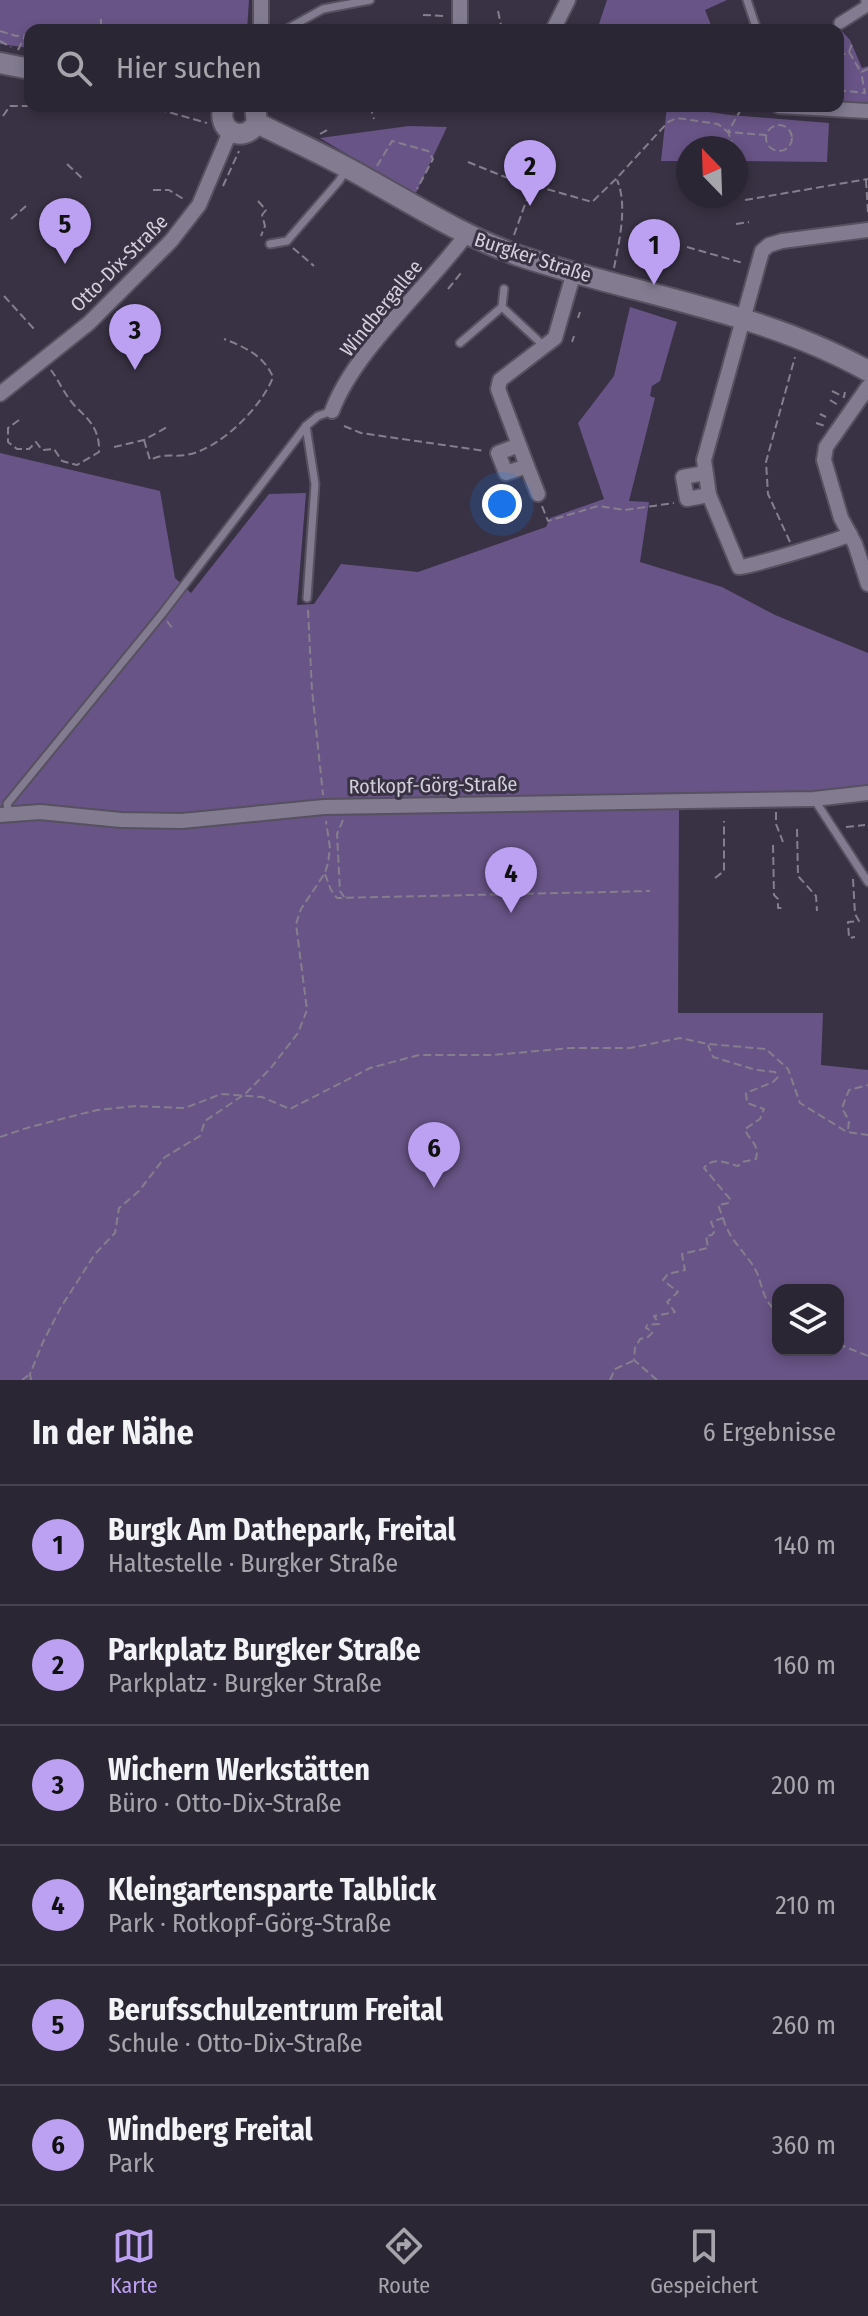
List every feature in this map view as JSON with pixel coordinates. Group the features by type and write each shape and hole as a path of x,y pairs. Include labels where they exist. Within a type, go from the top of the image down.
{"main road":[{"path":"0,63 24,68"},
{"path":"214,112 230,132"},
{"name":"Burgker Straße","path":"230,132 249,132 256,114 466,235 517,255 799,337 868,371"}],"street":[{"path":"261,0 261,24"},
{"path":"460,0 460,24"},
{"path":"556,24 568,0"},
{"path":"838,24 867,6 867,0"},
{"path":"844,110 868,111"},
{"name":"Otto-Dix-Straße","path":"0,394 89,323 171,241 199,205 230,132"},
{"path":"850,534 831,543 817,544 739,567 709,495 705,448 762,251 782,241 868,230"},
{"name":"Windbergallee","path":"332,411 361,360 466,235"},
{"path":"538,494 498,389 500,380 555,338 574,272"},
{"path":"868,387 826,447 824,460 841,518 866,567 868,584"},
{"path":"519,445 498,453 506,473 527,466"},
{"path":"705,473 683,477 687,499 709,495"},
{"name":"Rotkopf-Görg-Straße","path":"4,814 40,812 121,820 182,821 324,807 773,805 868,793"}],"lane":[{"path":"296,24 323,9 370,0"},
{"path":"747,0 755,24"},
{"path":"270,244 287,241 347,168"},
{"path":"460,343 502,307 504,289"},
{"path":"502,307 544,346"},
{"path":"4,814 7,804 152,626 306,426 318,416 332,411"},
{"path":"306,426 315,484 307,598"},
{"path":"814,799 868,882"}],"path":[{"path":"498,11 501,24"},
{"path":"423,15 447,17"},
{"path":"101,19 101,24"},
{"path":"0,31 24,35"},
{"path":"17,51 24,41"},
{"path":"844,54 849,52 853,41"},
{"path":"844,91 866,93 861,72 849,52"},
{"path":"861,72 868,69"},
{"path":"3,116 10,106 24,106"},
{"path":"372,112 374,119"},
{"path":"728,132 740,112"},
{"path":"468,162 592,202 668,122 677,118 718,124 730,136"},
{"path":"780,125 789,129 793,141 787,149 779,151 770,147 766,135 770,128 780,125"},
{"path":"728,132 766,135"},
{"path":"373,174 392,141 428,151 433,159 412,197"},
{"path":"67,164 83,179"},
{"path":"613,275 622,191 616,179"},
{"path":"748,199 867,179 868,213"},
{"path":"844,182 846,190"},
{"path":"511,244 532,185"},
{"path":"802,189 803,196"},
{"path":"153,190 169,190 190,203"},
{"path":"774,195 775,201"},
{"path":"258,201 266,210 262,215 265,226 261,236"},
{"path":"11,219 26,206"},
{"path":"736,224 749,222"},
{"path":"291,246 314,266"},
{"path":"687,247 746,264"},
{"path":"702,257 704,252"},
{"path":"729,264 730,260"},
{"path":"448,289 461,273"},
{"path":"4,296 35,330"},
{"path":"578,318 580,312"},
{"path":"568,338 573,339"},
{"path":"144,440 150,460 171,454 187,455 221,439 237,427 269,388 273,377 268,365 243,346 224,339"},
{"path":"795,552 768,494 766,462 797,352"},
{"path":"19,420 8,428 8,442 17,449 29,449 36,442 42,450 54,449 62,461 77,465 99,452 100,438 85,413 75,407 50,369"},
{"path":"832,391 844,397 845,392"},
{"path":"830,400 838,404"},
{"path":"820,414 826,417"},
{"path":"114,447 144,440 169,426"},
{"path":"344,426 361,433 491,451"},
{"path":"538,494 548,521 598,506 625,510 687,499"},
{"path":"22,1380 30,1374 61,1307 95,1254 115,1233 119,1208 139,1191 165,1157 200,1136 205,1121 245,1094 270,1069 298,1033 307,1010 296,924 301,909 325,873 330,848 308,644 307,598"},
{"path":"773,805 783,842"},
{"path":"344,818 337,834 340,891 345,898"},
{"path":"715,878 724,871 724,821"},
{"path":"837,829 865,825"},
{"path":"797,829 798,876 816,896 817,911"},
{"path":"773,845 774,895 778,899 778,908 782,908"},
{"path":"852,869 855,914 859,921 848,922 849,938 855,937"},
{"path":"325,873 337,898 650,891"},
{"path":"0,1137 97,1110 136,1106 185,1108 221,1094 262,1097 290,1109 370,1068 419,1055 493,1055 571,1048 630,1048 680,1038 766,1049 788,1069 800,1103 847,1132 868,1135"},
{"path":"708,1044 713,1057 756,1070 775,1072 778,1077 746,1093 747,1103 764,1109 760,1119 745,1129 756,1143 756,1159 738,1166 717,1161 707,1163 704,1168 730,1199 729,1203 718,1205 727,1233 755,1269 761,1290 772,1308"},
{"path":"847,1132 849,1121 842,1108 849,1090 868,1085"},
{"path":"634,1360 640,1339 653,1332 646,1328 647,1325 659,1324 654,1316 675,1312 667,1302 678,1292 663,1280 668,1274 685,1270 682,1254 708,1248 706,1236 715,1231 711,1222 723,1218"},
{"path":"844,1346 868,1356"},
{"path":"610,1380 615,1369 634,1360"},
{"path":"634,1360 657,1380"},
{"path":"30,1374 31,1380"}],"shaded area":[{"path":"0,0 249,0 247,24 24,24 24,47 0,44"},
{"path":"607,0 727,0 705,10 711,24 599,24"},
{"path":"844,33 862,68 868,66 868,103 844,103"},
{"path":"666,112 709,112 829,123 827,162 748,161 748,136 676,136 676,161 661,161"},
{"path":"409,126 447,127 415,195 320,138"},
{"path":"630,307 677,322 660,381 652,386 650,396 655,398 629,501 649,502 640,562 722,587 775,615 868,653 868,800 793,808 679,809 678,1013 823,1013 821,1065 868,1070 868,1380 0,1380 0,453 160,491 175,578 191,593 269,494 306,493 297,605 314,604 341,564 418,572 546,527 550,518 604,499 578,423 614,376"}],"place":[{"name":"Parkplatz Burgker Straße","path":"530,206"},
{"name":"Berufsschulzentrum Freital","path":"65,264"},
{"name":"Burgk Am Dathepark, Freital","path":"654,285"},
{"name":"Wichern Werkstätten","path":"135,370"},
{"name":"Kleingartensparte Talblick","path":"511,913"},
{"name":"Windberg Freital","path":"434,1188"}]}
